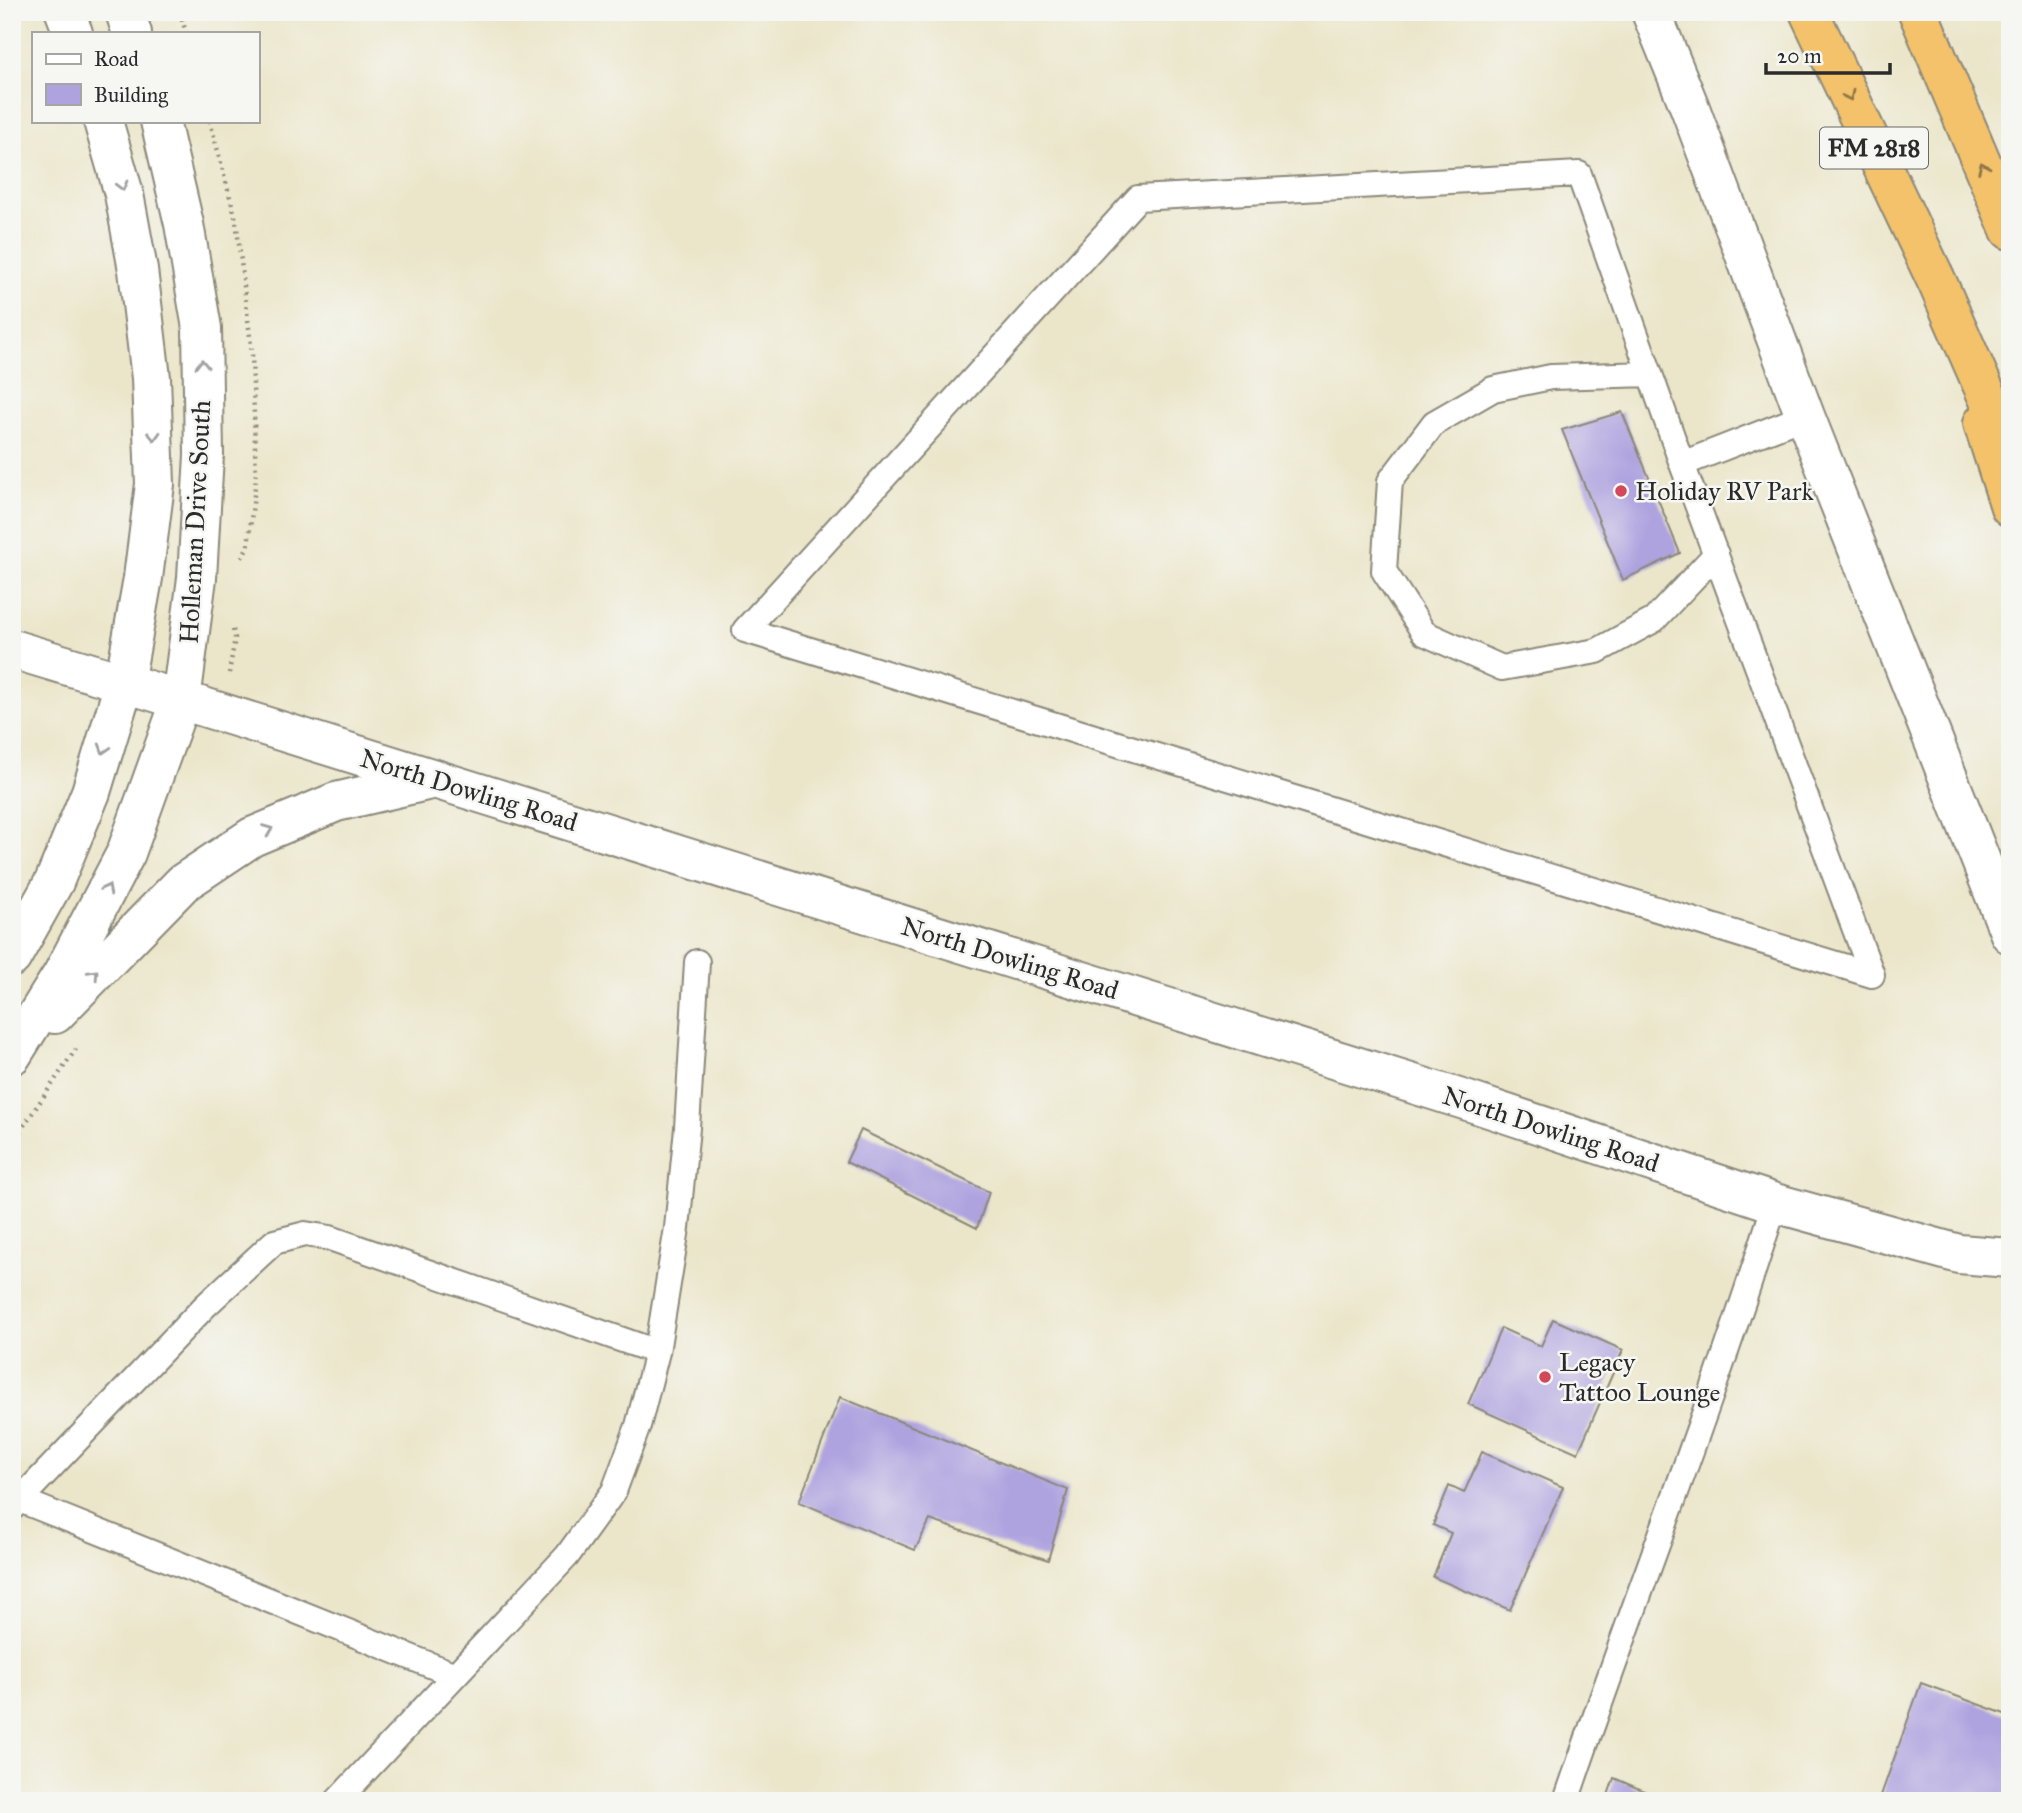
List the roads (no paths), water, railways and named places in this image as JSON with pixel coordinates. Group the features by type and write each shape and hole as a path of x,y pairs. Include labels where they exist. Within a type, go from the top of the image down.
{"highway":[{"name":"FM 2818","path":"1809,12 1938,284 2010,448"},
{"name":"FM 2818","path":"1918,12 2010,230"},
{"path":"1938,284 2010,507"}],"street":[{"path":"65,12 73,32"},
{"path":"125,12 132,32"},
{"path":"1651,12 1690,108 1805,416 2010,934"},
{"name":"Holleman Drive South","path":"12,957 54,882 91,792 124,684 143,578 155,484 151,378 138,270 124,194 103,122"},
{"name":"Holleman Drive South","path":"12,1056 62,975 126,853 181,700 197,579 204,455 202,328 184,224 160,122"},
{"name":"North Dowling Road","path":"12,649 1468,1101 1775,1203 1959,1254 2010,1258"},
{"path":"12,1056 183,883 252,836 336,802 435,779"}],"lane":[{"path":"1579,174 1682,464 1872,975 745,630 1138,198 1579,174"},
{"path":"1650,374 1551,377 1493,389 1434,423 1390,481 1384,571 1424,633 1502,668 1597,651 1654,620 1716,554"},
{"path":"1682,464 1805,416"},
{"path":"337,1801 567,1556 614,1491 638,1426 657,1352 677,1228 687,1128 697,962"},
{"path":"1566,1801 1609,1674 1735,1329 1775,1203"},
{"path":"455,1675 16,1504 205,1306 274,1242 305,1234 330,1238 657,1352"}],"place":[{"name":"Holiday RV Park","path":"1621,491"},
{"name":"Legacy Tattoo Lounge","path":"1545,1377"}]}
